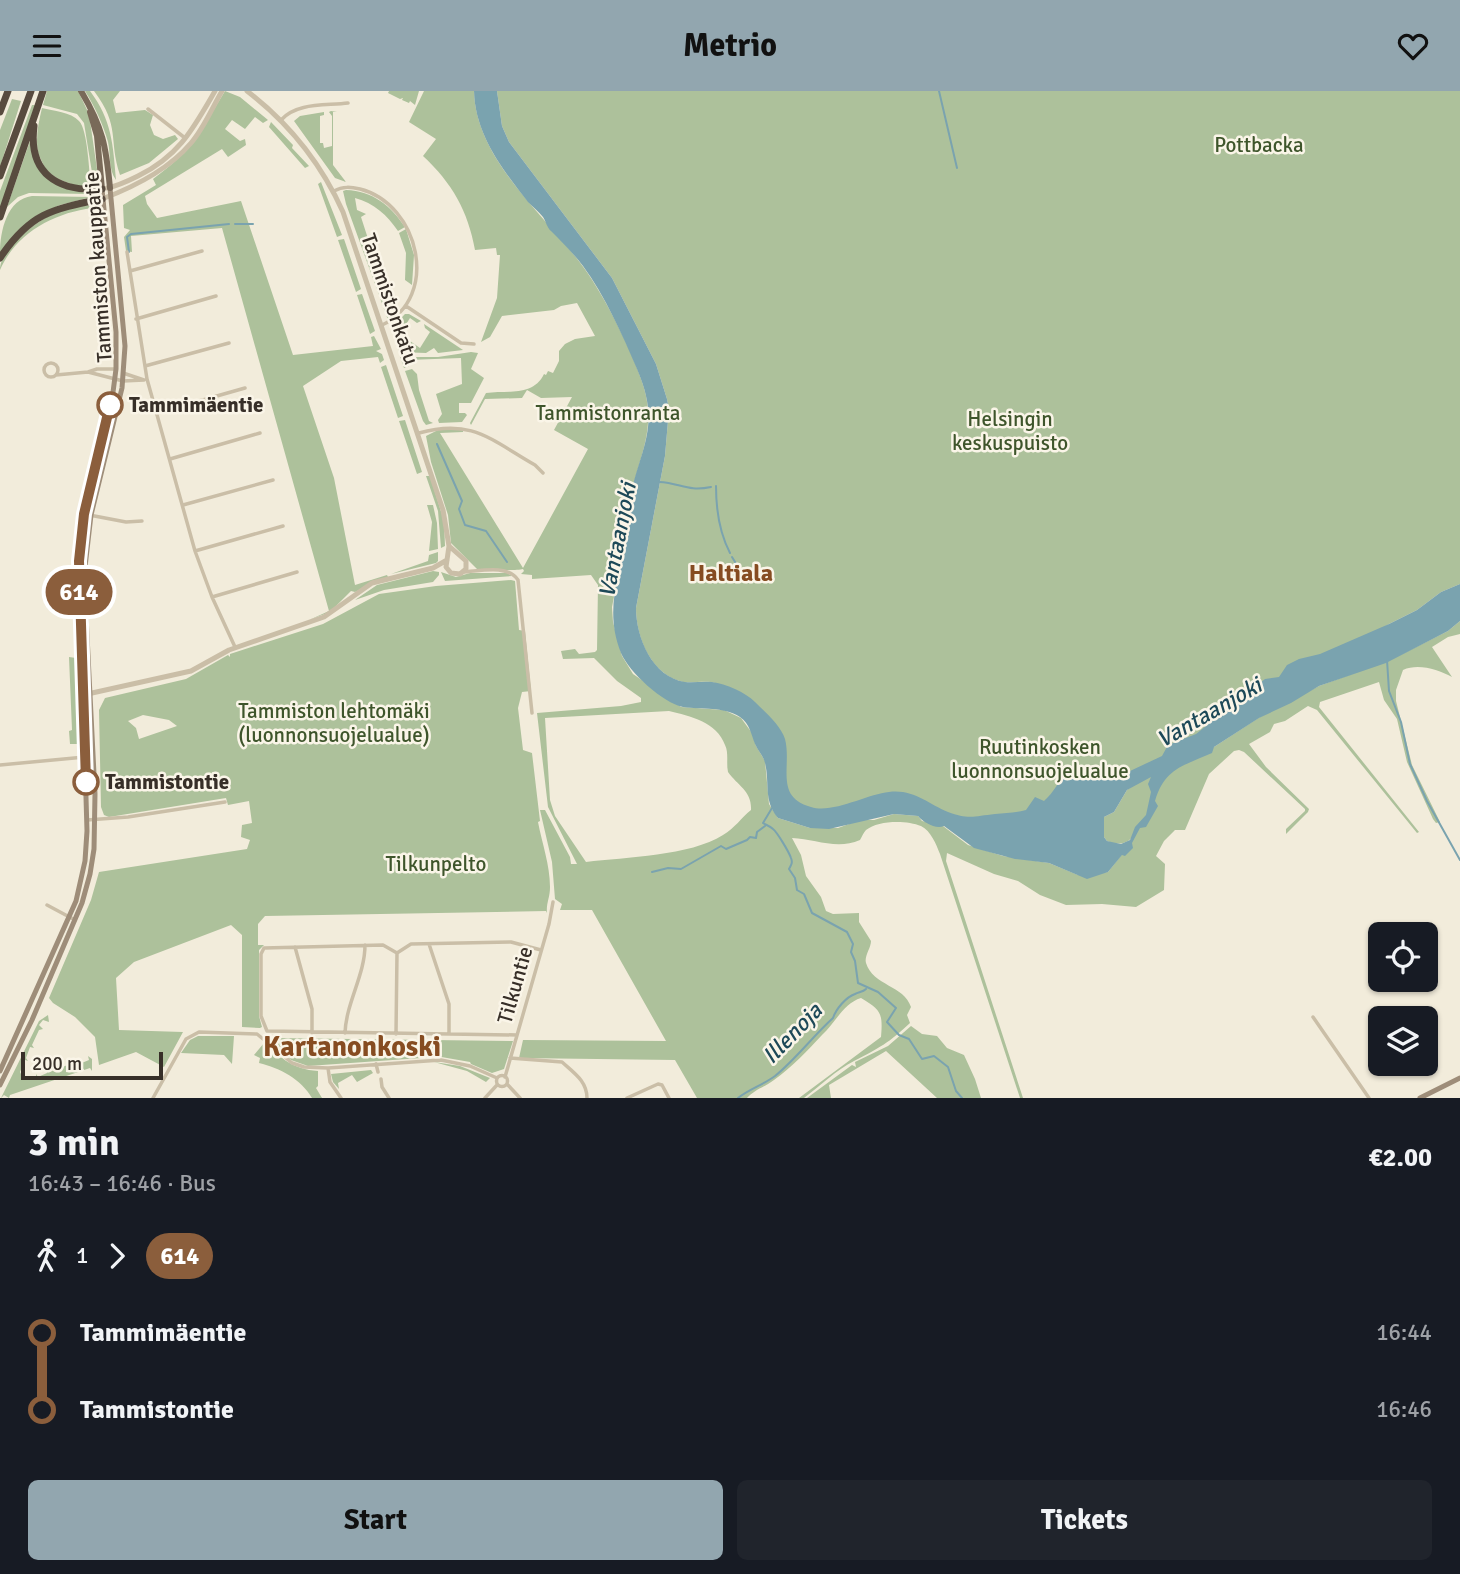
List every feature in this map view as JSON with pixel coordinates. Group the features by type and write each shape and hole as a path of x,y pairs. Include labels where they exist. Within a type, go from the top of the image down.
{"highway":[{"path":"0,112 8,91"},
{"path":"0,176 31,91"},
{"path":"0,217 43,91"},
{"path":"37,108 33,143 43,170 55,182 68,188 108,191"},
{"path":"0,258 27,225 48,212 59,207 102,199"}],"main road":[{"name":"Tammiston kauppatie","path":"81,91 87,100 97,136 108,191 125,331 123,381 88,515"},
{"name":"Tammiston kauppatie","path":"0,1071 72,919 87,849 84,576 88,515 116,379 116,332 102,199 108,191"},
{"name":"Tammiston kauppatie","path":"0,1085 32,1020 90,874 95,819 93,756 86,695"},
{"path":"1420,1098 1460,1078"}],"street":[{"path":"189,141 215,91"},
{"path":"108,191 167,159 189,141 222,91"},
{"name":"Tammistonkatu","path":"247,91 281,120 319,166 334,191 419,433 443,510 449,546 447,560"},
{"path":"281,120 290,111 348,103"},
{"path":"148,109 189,141"},
{"path":"334,191 348,187 370,192 394,209 407,227 415,247 417,269 406,306 396,317 382,325"},
{"path":"130,271 202,251"},
{"path":"127,252 145,379 195,551 235,647"},
{"path":"136,319 216,296"},
{"path":"406,306 457,341 474,344"},
{"path":"145,366 229,343"},
{"path":"67,373 50,364 44,369 48,377 97,369 116,369 145,379"},
{"path":"57,367 57,375"},
{"path":"88,372 123,381 145,379"},
{"path":"157,413 245,388"},
{"path":"419,433 449,426 472,430 535,465 543,473"},
{"path":"170,459 260,433"},
{"path":"183,505 274,480"},
{"path":"88,515 129,522 142,521"},
{"path":"195,551 283,526"},
{"path":"449,546 477,571"},
{"path":"86,695 191,671 235,647 324,617 372,583 433,568 457,554"},
{"path":"447,560 446,567 449,572"},
{"path":"464,572 467,563"},
{"path":"433,568 456,575 464,572 504,570 512,573 518,580 532,713"},
{"path":"212,597 298,572"},
{"path":"0,765 93,756"},
{"path":"87,820 128,817 225,802"},
{"name":"Tilkuntie","path":"505,1077 553,902"},
{"path":"47,905 72,919"},
{"path":"397,953 408,945 511,942 541,950"},
{"path":"429,944 449,1004 449,1034"},
{"path":"345,1033 345,1022 365,959 365,945"},
{"path":"267,1031 261,1016 261,951 266,947 386,945 397,953"},
{"path":"295,947 313,1009 312,1033"},
{"path":"396,1034 397,953"},
{"path":"1313,1017 1369,1098"},
{"path":"267,1031 517,1035"},
{"path":"262,1037 267,1031"},
{"path":"153,1098 189,1035 199,1033 253,1033 262,1037 292,1063 304,1067 328,1068 441,1060 470,1066 497,1078 505,1077 507,1084 520,1098"},
{"path":"510,1058 562,1062 583,1082 587,1098"},
{"path":"376,1064 378,1072"},
{"path":"328,1068 329,1079 341,1098"},
{"path":"485,1098 497,1085 497,1078"},
{"path":"381,1079 382,1087 389,1098"},
{"path":"497,1085 502,1087 507,1084"},
{"path":"627,1098 658,1084 662,1085 669,1098"}],"green space":[{"path":"47,91 78,91 89,114 98,176 94,185 84,123 77,114 43,105"},
{"path":"85,91 90,91 107,123 116,180 104,129"},
{"path":"94,91 120,91 113,100 116,113 145,110 153,115 150,125 154,135 163,139 175,135 178,139 149,163 120,175 108,114"},
{"path":"225,91 240,97 268,120 263,123 255,117 245,129 232,120 225,129 240,141 245,139 246,145 228,157 222,149 145,196 147,204 157,218 241,201 293,355 373,346 371,337 374,336 381,349 376,351 382,354 384,360 380,363 378,357 341,361 303,386 334,478 355,585 387,575 388,577 355,592 351,591 330,612 309,620 329,611 222,228 131,236 132,252 126,251 124,237 130,230 124,228 123,205 156,185 153,179 187,149"},
{"path":"419,91 415,105 388,93"},
{"name":"Tammistonranta","path":"424,91 474,91 478,117 500,164 584,268 610,310 639,374 648,406 646,439 633,485 612,607 622,656 633,674 681,707 724,710 741,718 752,733 765,761 769,804 778,818 810,828 838,828 860,820 874,820 894,814 918,816 922,821 943,826 968,845 1003,856 1049,863 1078,875 1108,872 1131,843 1133,836 1121,843 1107,841 1104,837 1104,817 1114,812 1127,790 1144,776 1214,747 1260,717 1319,686 1390,660 1448,631 1460,621 1460,634 1448,637 1432,647 1452,677 1428,668 1409,668 1403,670 1396,690 1396,701 1412,765 1440,822 1436,823 1433,819 1407,762 1397,719 1384,700 1379,682 1320,702 1319,707 1419,832 1417,833 1317,710 1308,706 1285,721 1274,724 1270,732 1249,744 1266,767 1309,809 1308,812 1286,834 1286,829 1305,809 1244,752 1234,751 1209,774 1185,830 1175,830 1164,841 1156,856 1165,864 1164,890 1136,907 1066,905 1040,895 1018,881 994,874 947,853 946,861 1023,1098 1020,1098 937,846 925,828 901,822 871,827 860,840 851,843 834,844 792,838 801,855 806,876 821,897 826,911 833,914 859,913 859,922 871,941 866,960 870,971 902,994 911,1007 907,1015 910,1023 896,1036 841,1069 804,1098 799,1098 881,1037 882,1022 879,1013 861,998 845,1009 787,1070 747,1098 697,1098 675,1060 519,1058 523,1040 666,1041 592,910 560,910 562,904 555,899 552,862 540,810 545,810 570,857 571,864 577,864 548,807 537,713 621,706 641,702 641,698 617,681 594,658 563,659 561,651 575,649 579,654 597,650 598,585 591,575 532,579 532,575 521,574 523,569 477,569 451,543 448,515 431,462 426,436 438,430 463,430 440,433 523,568 588,449 554,430 572,397 541,398 527,390 522,398 485,399 471,425 470,423 486,393 519,391 533,386 548,371 553,373 559,361 559,351 565,344 575,339 595,336 577,303 554,310 502,316 490,337 481,342 497,298 500,255 497,255 496,248 475,250 468,223 457,199 423,156 436,139 409,122","holes":["669,711 702,721 721,737 727,751 728,772 747,793 751,810 731,829 709,842 657,855 586,862 555,816 550,800 545,718"]},
{"name":"Helsingin keskuspuisto","path":"497,91 1460,91 1460,584 1441,592 1417,610 1250,705 1251,707 1226,728 1143,772 998,831 942,814 792,811 773,761 732,689 711,682 683,682 672,678 654,663 642,642 636,608 665,456 669,409 667,399 656,364 612,278 509,142 502,126"},
{"path":"12,99 21,101 0,167 0,130"},
{"path":"32,105 35,105 0,212 0,191"},
{"path":"42,108 62,112 79,121 86,142 91,187 77,186 57,178 42,162 37,143"},
{"path":"331,111 337,112 333,112 333,165 346,182 335,178 294,121 300,116 324,112 324,115 320,116 320,143 323,143 324,148 332,146"},
{"path":"271,122 309,166 305,168 269,127"},
{"path":"31,138 51,181 64,188 90,194 29,193 18,197 7,207"},
{"path":"321,182 342,235 337,237 318,184"},
{"path":"343,191 365,193 380,201 394,212 405,227 398,231 380,210 355,198 357,210 366,214 361,217 391,310 395,309 396,313 388,320 346,204"},
{"path":"32,196 91,197 60,205 36,216 0,253 1,235 7,217 16,203"},
{"path":"91,205 92,208 50,220 26,235 7,257 0,270 2,260 12,246 37,223 68,209"},
{"path":"406,229 414,255 412,285 405,280 406,253 399,233"},
{"path":"344,239 361,289 356,292 338,240"},
{"path":"362,294 375,331 370,334 357,295"},
{"path":"405,314 421,321 417,323 410,318 400,334 420,348 430,332 424,324 463,350 438,353 434,348 426,353 399,352 392,327"},
{"path":"478,353 471,369 484,378 471,403 459,403 459,413 467,415 462,422 439,423 442,414 436,394 462,384 461,358 408,360 409,366 404,368 400,357 438,357"},
{"path":"386,365 403,416 398,418 381,367"},
{"path":"412,369 417,374 429,421 433,423 426,425 423,421 405,371"},
{"path":"405,420 422,472 417,474 399,421"},
{"path":"426,476 430,476 444,521 445,546 441,548 438,511"},
{"path":"427,505 433,505 437,523 438,549 429,551 432,522"},
{"path":"438,552 436,563 391,574 428,561 429,555"},
{"path":"433,571 439,572 439,575 433,582 384,590 355,600 377,585"},
{"path":"441,572 456,577 470,573 507,573 512,576 445,581"},
{"path":"515,581 519,630 525,631 531,691 522,692 518,708 523,750 532,753 538,822 549,871 547,913 265,916 258,924 258,945 264,945 259,950 260,1028 242,1027 242,935 231,925 134,962 116,978 119,1030 183,1032 164,1067 136,1052 99,1065 95,1037 75,1017 49,998 91,900 99,872 247,849 250,840 241,837 242,825 252,823 249,801 228,805 226,798 109,817 104,815 101,807 99,710 105,698 186,679 228,655 230,657 230,654 323,624 379,594 436,586","holes":["143,715 169,720 177,726 139,739 136,728 128,721"]},
{"path":"69,657 76,658 77,744 70,744 69,731 72,730"},
{"path":"48,1015 49,1022 43,1020 39,1025 43,1029 39,1030 32,1045 34,1048 30,1047 26,1058 28,1061 25,1060 20,1072 23,1078 27,1077 28,1080 36,1077 36,1074 38,1077 47,1073 46,1070 49,1072 58,1069 58,1065 60,1068 70,1064 72,1067 89,1060 88,1056 92,1059 92,1071 90,1068 10,1095 9,1098 4,1095 1,1098 39,1021"},
{"path":"911,1026 922,1034 937,1036 947,1048 964,1055 981,1098 937,1098 886,1051 829,1085 831,1098 807,1098 852,1065 856,1067 855,1062 888,1046"},
{"path":"198,1036 234,1036 232,1064 224,1055 181,1053 190,1040"},
{"path":"268,1038 513,1041 504,1069 492,1073 470,1062 430,1055 423,1055 421,1058 308,1066 291,1060"},
{"path":"264,1043 294,1065 318,1071 316,1088 322,1098 312,1098 302,1085 289,1075 259,1063 260,1058 254,1055"},
{"path":"434,1062 460,1066 490,1078 486,1082 467,1071"},
{"path":"371,1070 373,1073 357,1082 352,1075 338,1083 339,1089 331,1074"}],"water":[{"path":"474,91 497,91 502,126 509,142 612,278 656,364 669,409 665,456 636,608 639,631 648,654 663,672 673,679 712,682 751,698 780,729 785,739 788,788 792,796 800,802 811,807 829,808 880,794 898,792 913,795 948,812 967,817 1026,810 1035,797 1044,801 1048,798 1065,769 1070,767 1097,771 1102,768 1107,776 1120,780 1130,771 1162,756 1168,745 1196,734 1265,679 1279,677 1287,665 1320,654 1389,624 1417,610 1441,592 1460,584 1460,621 1448,631 1386,663 1319,686 1259,718 1214,747 1212,753 1176,769 1159,790 1155,801 1158,806 1146,827 1140,828 1132,843 1133,848 1125,856 1122,855 1108,872 1087,879 1049,863 1015,859 974,848 944,826 926,823 918,816 894,814 829,829 810,828 778,818 770,805 764,760 743,720 727,711 683,707 666,700 639,677 621,653 616,638 613,608 627,534 630,497 647,434 648,405 644,388 599,290 583,266 550,230 543,217 528,202 500,164 479,122","holes":["1151,777 1148,784 1151,792 1146,815 1135,827 1130,840 1121,844 1107,841 1104,837 1104,817 1114,812 1127,790"]}],"waterway":[{"path":"939,91 957,168"},
{"path":"129,252 127,237 131,234 229,224"},
{"path":"235,224 253,224"},
{"path":"437,444 462,501 459,509 465,525 486,531 507,562"},
{"path":"659,482 690,488 711,487"},
{"path":"716,486 719,521 730,553"},
{"path":"732,557 740,570"},
{"path":"1387,660 1389,691 1401,722 1410,764 1460,860"},
{"path":"772,808 763,823 775,831 788,851 792,861 789,869 795,878 797,890 804,894 812,913 847,932 853,944 851,952 858,983 878,992 896,1008 887,1022 899,1035 909,1039 922,1059 934,1056 948,1067 956,1091 962,1098"},
{"path":"652,872 668,868 681,869 721,846 726,849 750,837 756,838 757,832 765,826"},
{"name":"Illenoja","path":"738,1098 775,1076 833,1018 845,1001 866,989"}],"bus line":[{"name":"614","path":"86,782 78,576 84,514 110,405"}],"place":[{"name":"Tammimäentie","path":"110,405"},
{"name":"Tammistontie","path":"86,782"}],"district":[{"name":"Haltiala","path":"731,573"},
{"name":"Kartanonkoski","path":"352,1046"}],"park label":[{"name":"Pottbacka","path":"1259,145"},
{"name":"Tammiston lehtomäki (luonnonsuojelualue)","path":"334,723"},
{"name":"Ruutinkosken luonnonsuojelualue","path":"1040,759"},
{"name":"Tilkunpelto","path":"436,864"}],"water label":[{"name":"Vantaanjoki","path":"617,540"},
{"name":"Vantaanjoki","path":"1209,712"}]}
